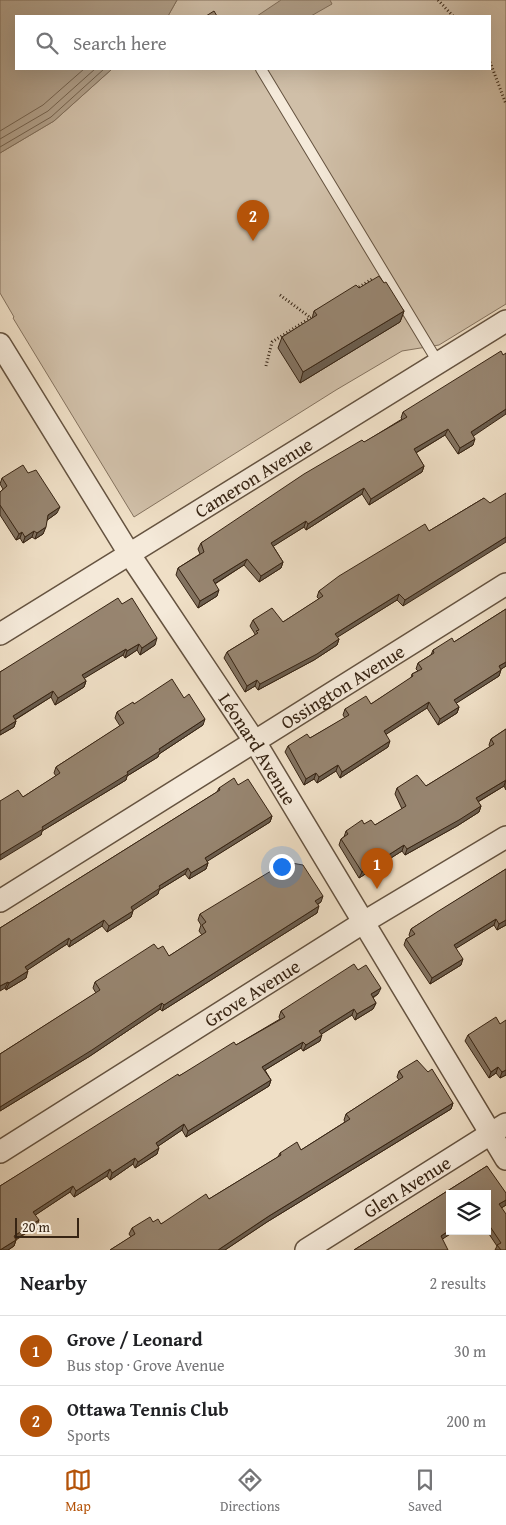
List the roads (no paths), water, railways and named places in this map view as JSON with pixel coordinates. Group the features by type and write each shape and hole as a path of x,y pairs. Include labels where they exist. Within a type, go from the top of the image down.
{"street":[{"name":"Cameron Avenue","path":"0,634 506,321"},
{"name":"Léonard Avenue","path":"0,344 130,555 255,742 364,922 498,1129 506,1159"},
{"name":"Ossington Avenue","path":"0,901 506,584"},
{"name":"Grove Avenue","path":"0,1152 364,922 506,838"},
{"name":"Glen Avenue","path":"306,1250 498,1129"}],"lane":[{"path":"262,70 438,364"}],"water":[{"path":"0,0 177,0 169,15 15,15 15,70 111,70 54,121 0,153"},
{"path":"281,0 330,0 332,4 313,15 258,15"}],"place":[{"name":"Ottawa Tennis Club","path":"253,241"},
{"name":"Grove / Leonard","path":"377,889"}]}
